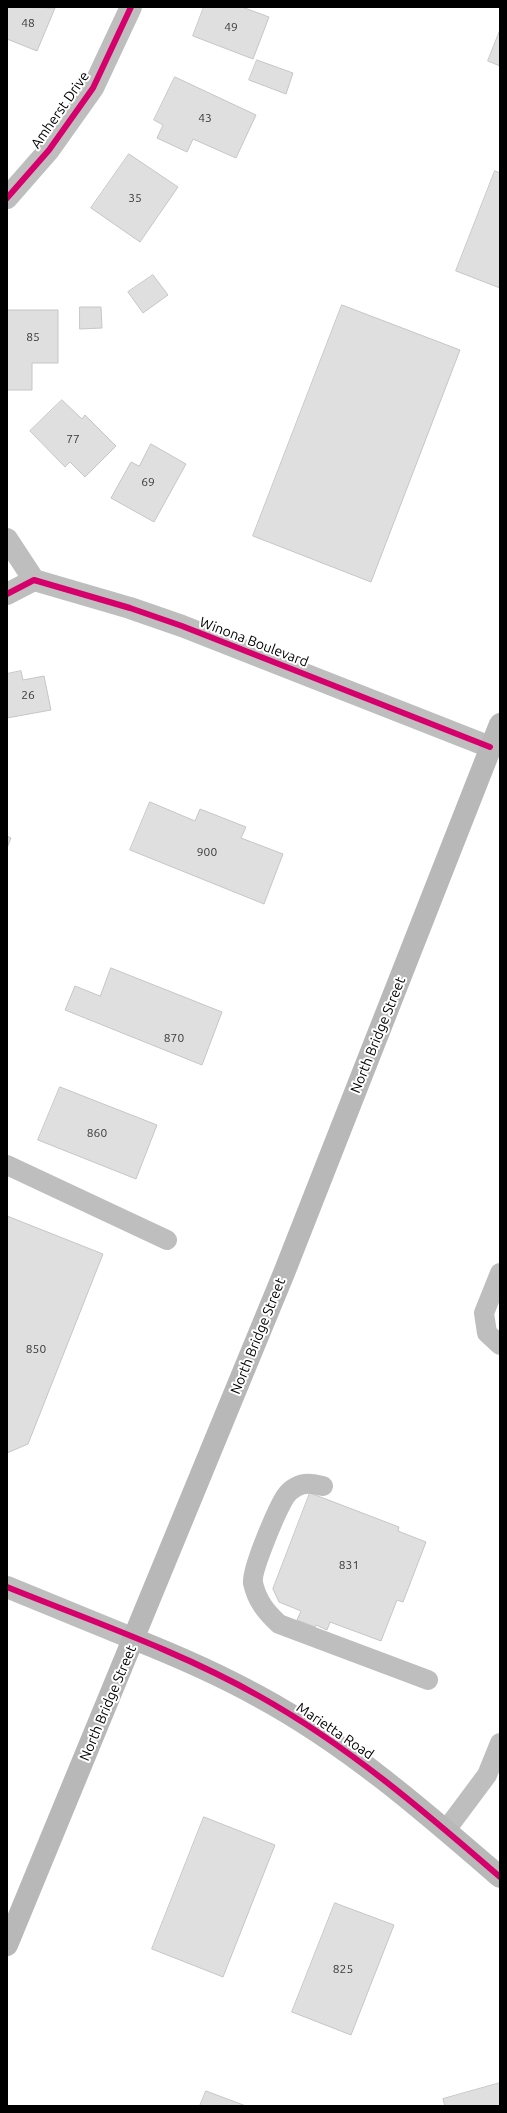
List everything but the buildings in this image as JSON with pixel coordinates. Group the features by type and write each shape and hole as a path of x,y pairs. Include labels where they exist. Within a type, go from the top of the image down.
{"main road":[{"name":"North Bridge Street","path":"7,1945 284,1273 495,749 500,724"},
{"name":"Marietta Road","path":"134,1639 208,1669 260,1696 366,1766 446,1830 500,1877"}],"street":[{"name":"Amherst Drive","path":"7,198 49,150 93,88 131,7"},
{"path":"7,539 34,580 7,594"},
{"name":"Winona Boulevard","path":"34,580 130,608 182,626 495,749"},
{"path":"7,1587 134,1639"}],"lane":[{"path":"7,1165 167,1240"},
{"path":"500,1273 484,1312 487,1333 500,1345"},
{"path":"323,1486 307,1483 296,1487 286,1495 279,1507 257,1564 253,1581 257,1598 266,1611 279,1624 428,1680"},
{"path":"446,1830 487,1775 500,1743"}],"cycle path":[{"path":"7,198 49,150 93,88 131,7"},
{"path":"7,594 34,580 130,608 182,626 490,747"},
{"path":"7,1587 198,1665 229,1680 292,1715 354,1757 384,1780 500,1877"}]}
